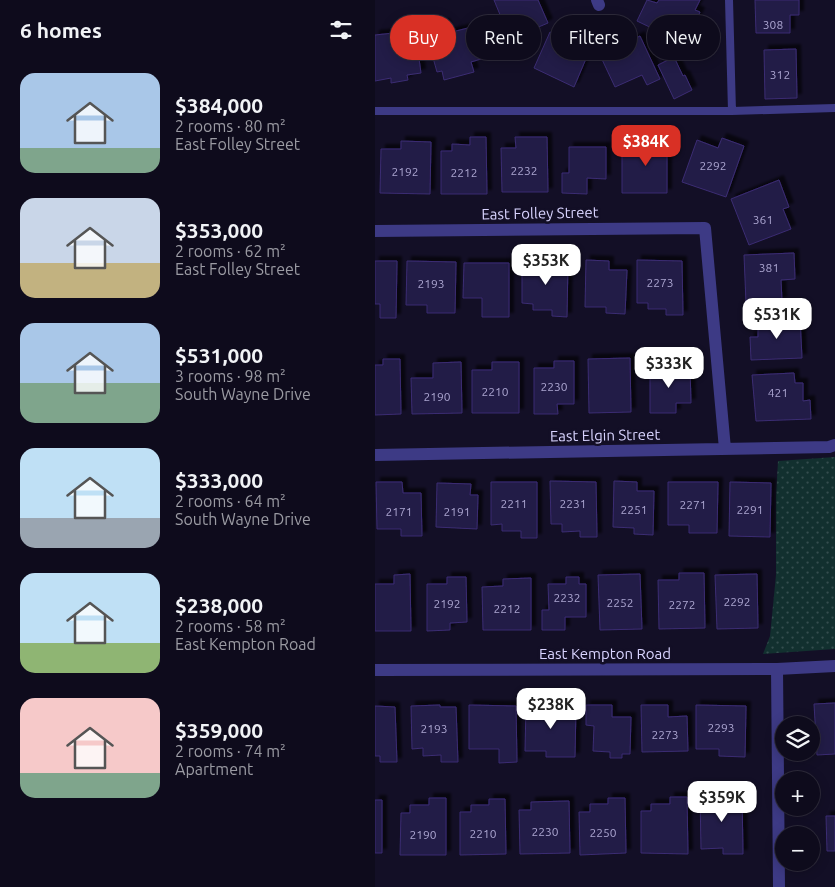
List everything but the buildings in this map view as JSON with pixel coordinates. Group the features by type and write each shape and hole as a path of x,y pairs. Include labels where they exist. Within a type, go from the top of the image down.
{"street":[{"name":"East Folley Street","path":"375,231 705,228 725,449"},
{"name":"East Elgin Street","path":"375,455 725,449 835,445"},
{"name":"East Kempton Road","path":"375,670 777,669 835,666"},
{"path":"777,669 779,887"}],"lane":[{"path":"729,0 732,111"},
{"path":"375,111 732,111 835,108"}],"green space":[{"path":"835,457 835,649 763,654 770,636 776,575 778,461"}]}
